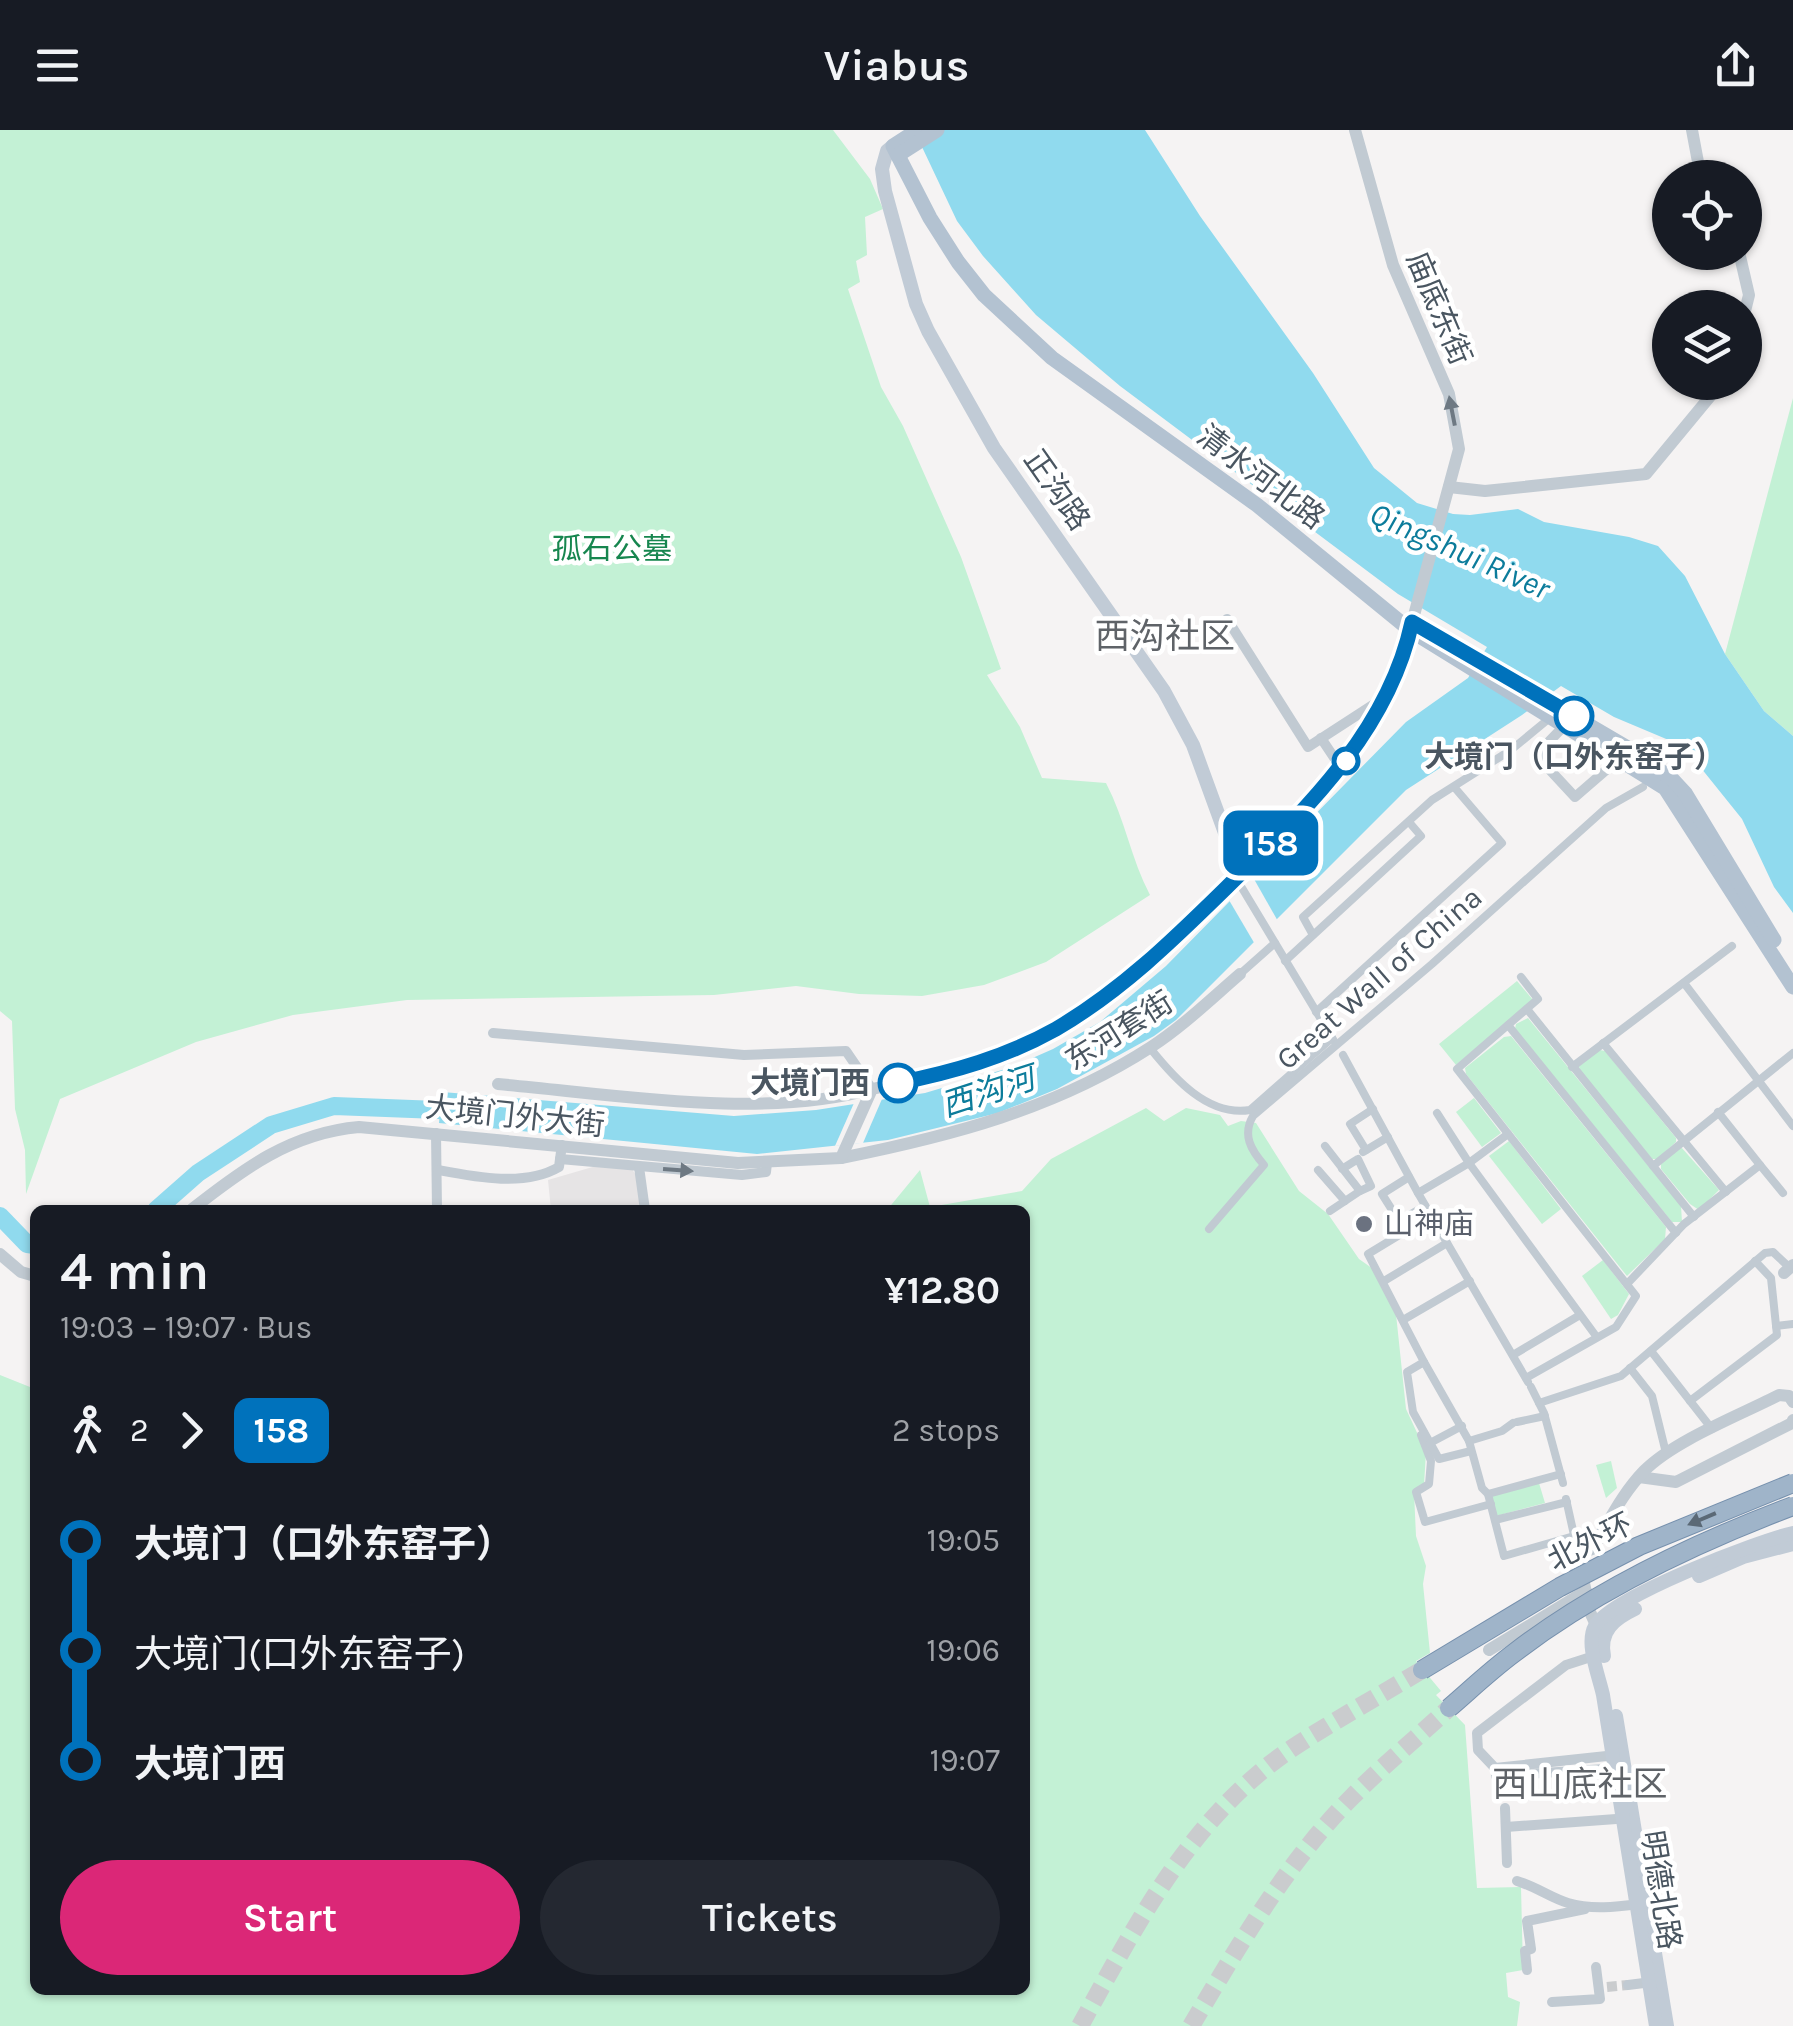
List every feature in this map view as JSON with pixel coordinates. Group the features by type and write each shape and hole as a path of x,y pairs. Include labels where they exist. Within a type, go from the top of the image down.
{"highway":[{"name":"北外环","path":"1422,1670 1560,1586 1639,1546 1793,1484"},
{"name":"北外环","path":"1449,1708 1514,1653 1594,1601 1693,1547 1793,1506"}],"main road":[{"name":"清水河北路","path":"885,130 905,143 930,218 958,262 984,295 1052,358 1476,665 1666,788 1793,986"},
{"path":"905,143 937,130"},
{"name":"正沟路","path":"905,143 887,152 882,169 916,304 928,331 994,448 1150,667 1171,703 1193,745 1241,874"},
{"name":"清水河北路","path":"1551,713 1631,750 1672,779 1793,968"},
{"path":"1600,1628 1608,1613 1714,1558 1793,1533"},
{"path":"1600,1628 1714,1568 1766,1549 1793,1544"},
{"name":"明德北路","path":"1600,1628 1599,1655 1640,1904 1654,1982 1667,2026"},
{"name":"明德北路","path":"1654,1982 1656,2026"}],"street":[{"name":"庙底东街","path":"1241,874 1341,768 1400,664 1459,449 1449,394 1392,265 1355,130"},
{"path":"1692,130 1698,160"},
{"path":"1448,487 1485,491 1646,474 1707,400"},
{"path":"1227,619 1308,746 1382,699"},
{"path":"1551,713 1536,755 1575,797 1620,758"},
{"path":"1313,936 1303,917 1432,800 1511,750 1551,713"},
{"path":"1321,738 1341,768"},
{"name":"Great Wall of China","path":"1209,1228 1264,1165 1253,1152 1247,1134 1254,1116 1606,808 1643,787"},
{"path":"1316,1012 1502,842 1454,788"},
{"path":"1286,960 1420,836 1408,822"},
{"path":"498,1084 755,1104 870,1095 1003,1056 1054,1030 1102,1000 1148,963 1241,874 1272,938 1334,1041 1250,1110 1235,1112 1200,1098 1150,1048"},
{"path":"1240,974 1272,938"},
{"path":"1572,1068 1732,946"},
{"name":"东河套街","path":"845,1152 908,1145 1026,1111 1088,1083 1150,1048 1240,974"},
{"path":"1521,977 1538,1000 1457,1069 1636,1296 1616,1327 1528,1382"},
{"path":"1684,982 1793,1126"},
{"path":"1527,1009 1694,1216"},
{"path":"1508,1025 1676,1233"},
{"path":"493,1032 744,1055 846,1051 870,1095"},
{"path":"1604,1044 1726,1192"},
{"path":"1654,1166 1793,1054"},
{"path":"1343,1055 1539,1403 1562,1478 1425,1522 1416,1492 1429,1484 1435,1460 1414,1412 1407,1372 1424,1362"},
{"path":"845,1152 870,1095"},
{"path":"1366,1150 1350,1124 1373,1110"},
{"path":"1718,1112 1783,1193"},
{"path":"1436,1113 1596,1336"},
{"name":"大境门外大街","path":"197,1205 254,1161 320,1132 359,1127 436,1133 561,1152 767,1163 845,1152"},
{"path":"436,1133 436,1205"},
{"path":"1418,1193 1470,1163 1508,1134"},
{"path":"1342,1170 1388,1137"},
{"path":"1324,1146 1360,1191"},
{"path":"438,1170 510,1178 548,1174 559,1167 561,1152 639,1167 742,1175 766,1172 767,1163"},
{"path":"1358,1159 1371,1186 1382,1194 1399,1222"},
{"path":"1627,1284 1694,1216 1760,1165"},
{"path":"639,1167 644,1205"},
{"path":"1318,1170 1344,1201"},
{"path":"1382,1194 1409,1177"},
{"path":"1330,1210 1371,1186"},
{"path":"1426,1206 1395,1224 1401,1234 1368,1254 1462,1426 1489,1499 1504,1556 1574,1536"},
{"path":"1384,1280 1448,1243"},
{"path":"1539,1403 1621,1376 1765,1253 1773,1252 1789,1269"},
{"path":"0,1254 30,1275"},
{"path":"1690,1401 1777,1336 1771,1278 1755,1262"},
{"path":"1403,1320 1470,1281"},
{"path":"1513,1355 1580,1315"},
{"path":"1776,1326 1793,1324"},
{"path":"1651,1351 1712,1430"},
{"path":"1630,1368 1652,1396 1666,1453"},
{"path":"1578,1554 1592,1548 1614,1508 1638,1477 1666,1453 1780,1395 1789,1396 1793,1402"},
{"path":"1468,1440 1502,1431 1515,1422 1545,1416"},
{"path":"1638,1477 1676,1482 1793,1420"},
{"path":"1420,1425 1418,1430 1435,1460"},
{"path":"1430,1442 1462,1426"},
{"path":"1435,1460 1472,1451"},
{"path":"1495,1520 1566,1500 1586,1591 1600,1628"},
{"path":"1489,1650 1586,1591"},
{"path":"1599,1655 1566,1665 1477,1734 1478,1750 1495,1768 1618,1761"},
{"path":"1496,1776 1618,1761"},
{"path":"1505,1808 1507,1863"},
{"path":"1506,1827 1627,1818"},
{"path":"1516,1881 1539,1887 1564,1902 1591,1908"},
{"path":"1527,1970 1525,1951 1531,1949 1527,1921 1591,1908 1640,1904"},
{"path":"1552,2002 1600,1999 1603,1987 1596,1966"},
{"path":"1628,1985 1654,1982"}],"shaded area":[{"path":"596,1166 632,1169 640,1182 642,1205 550,1205 548,1180"}],"green space":[{"name":"孤石公墓","path":"0,130 833,130 870,179 883,209 865,217 867,255 856,261 860,282 848,289 881,387 903,426 961,557 1001,669 987,675 1020,727 1042,778 1106,783 1150,895 1046,962 984,985 922,996 796,986 714,995 407,1000 293,1015 196,1042 60,1099 26,1194 25,1150 15,1109 12,1021 0,1011"},
{"path":"1793,398 1793,736 1764,711 1725,654"},
{"path":"1517,981 1533,1000 1456,1065 1439,1044"},
{"path":"1528,1018 1681,1206 1682,1222 1672,1222 1515,1029 1516,1024"},
{"path":"1511,1036 1666,1227 1665,1239 1627,1276 1466,1074 1465,1068 1504,1037"},
{"path":"1600,1050 1605,1051 1676,1138 1657,1159 1652,1159 1580,1073 1579,1066"},
{"path":"1474,1098 1501,1133 1482,1147 1456,1112"},
{"path":"1146,1108 1164,1121 1186,1108 1220,1115 1228,1126 1241,1121 1256,1123 1299,1191 1328,1214 1359,1259 1376,1271 1396,1314 1406,1409 1426,1452 1424,1485 1414,1492 1416,1536 1426,1566 1423,1584 1430,1653 1416,1661 1441,1691 1436,1695 1465,1725 1477,1888 1521,1887 1523,1970 1506,1973 1508,1997 1520,2002 1517,2026 0,2026 0,1375 30,1387 30,1995 1030,1995 1030,1205 942,1205 1022,1191 1051,1159"},
{"path":"1509,1141 1561,1209 1542,1224 1489,1156"},
{"path":"1681,1147 1719,1190 1699,1210 1661,1169 1661,1164"},
{"path":"920,1170 929,1205 891,1205"},
{"path":"1603,1260 1629,1294 1618,1315 1611,1319 1582,1276"},
{"path":"1611,1461 1617,1488 1606,1498 1596,1465"},
{"path":"1539,1483 1545,1503 1496,1516 1491,1496"}],"water":[{"name":"Qingshui River","path":"914,130 1145,130 1374,468 1417,503 1453,514 1518,509 1544,522 1658,546 1685,576 1725,654 1764,711 1793,736 1793,913 1774,887 1742,819 1701,768 1671,741 1614,717 1561,686 1406,790 1176,1020 1057,1089 998,1113 888,1140 757,1154 439,1123 442,1092 734,1116 816,1110 925,1093 1012,1067 1053,1049 1100,1022 1166,966 1406,722 1468,678 1487,647 1398,594 1120,386 1036,315 957,221"}],"pier":[{"path":"1250,872 1279,923 1256,946 1226,895"},
{"path":"882,1099 863,1143 835,1146 854,1103"}],"waterway":[{"name":"西沟河","path":"162,1205 198,1173 271,1125 334,1106 464,1111"},
{"name":"西沟河","path":"0,1216 30,1244"}],"tunnel":[{"path":"1080,2026 1169,1874 1224,1806 1291,1749 1422,1670"},
{"path":"1191,2026 1264,1907 1306,1850 1363,1786 1449,1708"},
{"path":"1607,1987 1628,1985"}],"bus line":[{"name":"158","path":"898,1083 1003,1056 1102,1000 1148,963 1331,782 1390,686 1412,622 1574,716"}],"place":[{"name":"大境门（口外东窑子）","path":"1574,716"},
{"name":"大境门西","path":"898,1083"},
{"name":"山神庙","path":"1364,1224"}],"district":[{"name":"西沟社区","path":"1165,636"},
{"name":"西山底社区","path":"1580,1784"}]}
